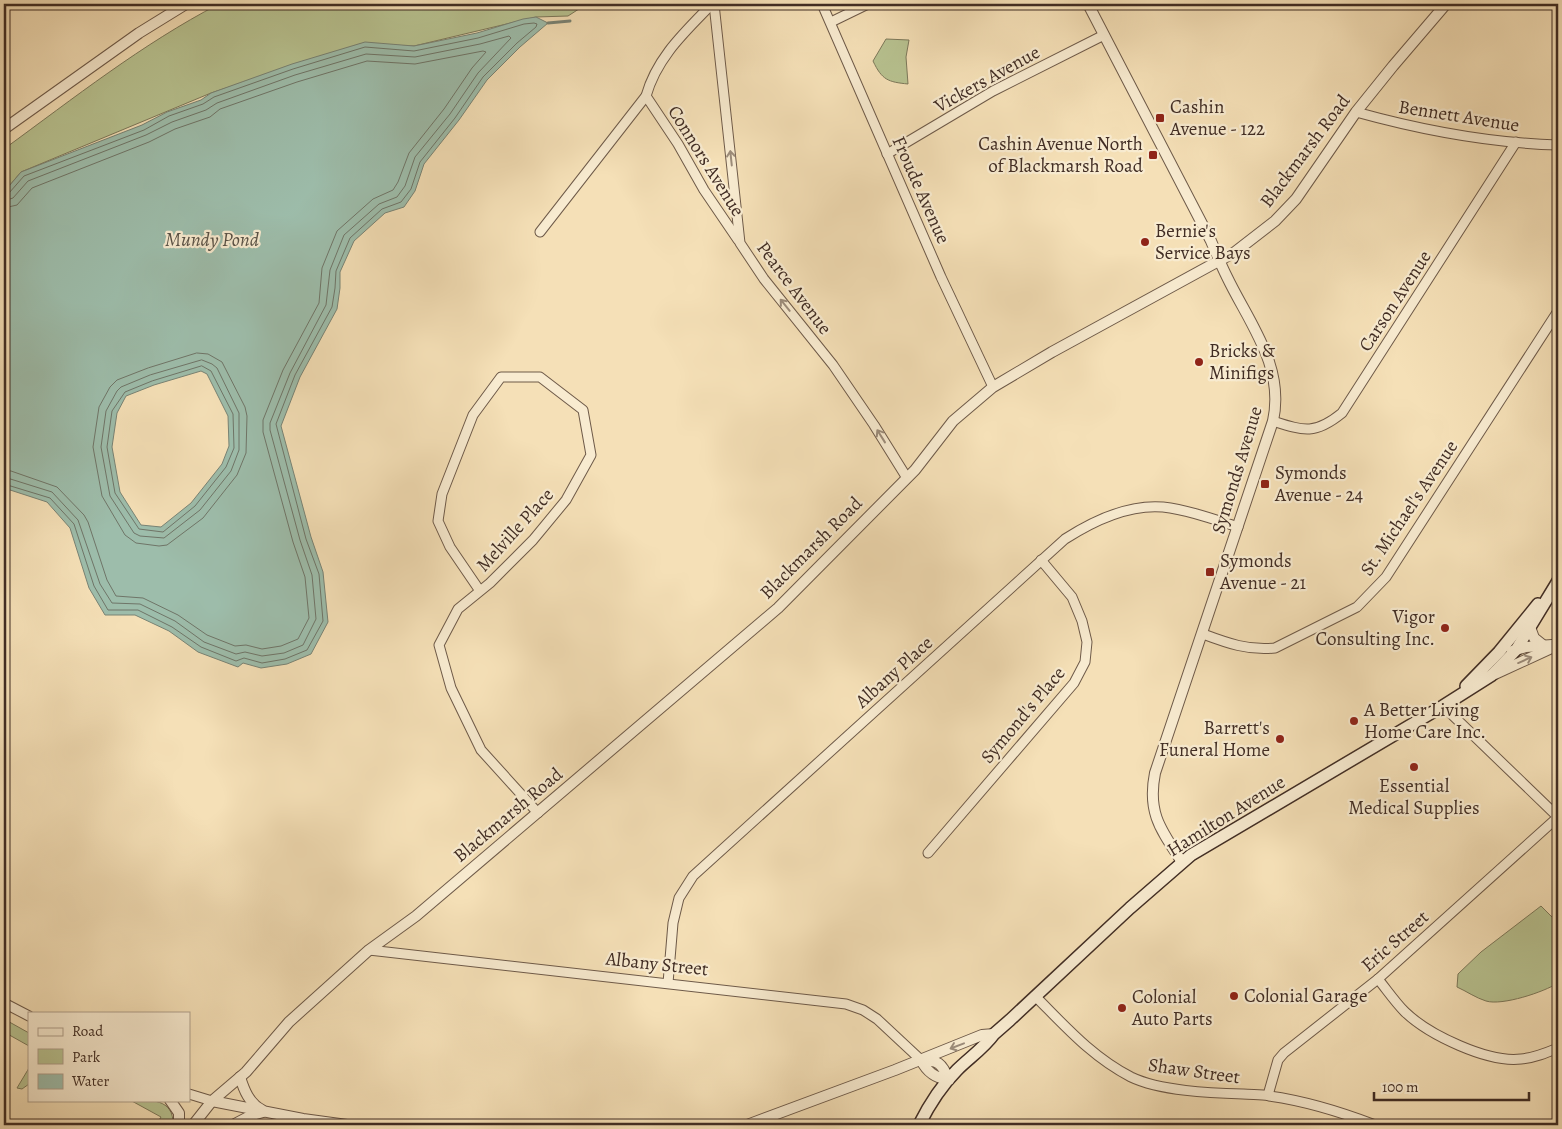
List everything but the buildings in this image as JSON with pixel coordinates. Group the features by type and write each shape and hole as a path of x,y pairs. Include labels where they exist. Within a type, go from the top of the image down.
{"main road":[{"path":"1492,675 1516,650 1558,581"},
{"path":"1499,652 1558,581"},
{"name":"Hamilton Avenue","path":"1455,698 1499,652"},
{"name":"Hamilton Avenue","path":"919,1125 931,1101 994,1034 1182,862 1251,818 1443,706 1492,675"}],"street":[{"name":"Connors Avenue","path":"540,232 646,96 649,85 670,47 713,4"},
{"name":"Pearce Avenue","path":"713,4 740,243 764,279 834,365 874,424 907,478"},
{"name":"Froude Avenue","path":"822,4 941,277 993,388"},
{"path":"830,22 868,4"},
{"name":"Symonds Avenue","path":"1088,4 1259,336 1270,361 1276,397 1273,421 1203,634 1161,754 1153,786 1153,807 1156,817 1161,829 1182,862"},
{"name":"Blackmarsh Road","path":"193,1125 212,1101 240,1077 289,1022 369,950 416,916 778,608 907,478 953,421 993,388 1052,352 1235,252 1286,210 1296,199 1356,112 1446,4"},
{"path":"4,130 179,5"},
{"name":"Vickers Avenue","path":"887,154 993,91 1104,35"},
{"name":"Connors Avenue","path":"646,96 678,144 704,190 740,243"},
{"name":"Bennett Avenue","path":"1356,112 1433,130 1516,142 1558,145"},
{"name":"Carson Avenue","path":"1273,421 1303,430 1315,429 1328,424 1342,413 1516,142"},
{"name":"St. Michael's Avenue","path":"1203,634 1244,647 1275,648 1357,607 1386,577 1558,311"},
{"name":"Melville Place","path":"480,591 450,547 438,521 442,494 473,415 501,377 540,377 584,410 591,455 566,500 533,540 480,591 458,610 439,644 451,688 481,750 538,813"},
{"name":"Albany Place","path":"668,983 673,922 679,898 693,876 1065,538 1101,518 1140,509 1161,507 1182,510 1238,527"},
{"name":"Symond's Place","path":"928,853 1074,683 1085,662 1087,642 1082,621 1072,597 1041,560"},
{"path":"1530,627 1534,638 1544,646"},
{"name":"Hamilton Avenue","path":"1499,652 1558,644"},
{"name":"Hamilton Avenue","path":"1492,675 1558,644"},
{"path":"1443,706 1558,817"},
{"name":"Eric Street","path":"1268,1095 1278,1060 1284,1053 1378,979 1558,817"},
{"name":"Albany Street","path":"369,950 846,1004 863,1010 878,1019 921,1060 936,1078 949,1080"},
{"path":"1378,979 1405,1012 1425,1027 1490,1057 1521,1059 1539,1056 1558,1048"},
{"name":"Shaw Street","path":"1035,996 1095,1055 1132,1078 1160,1086 1201,1092 1268,1095 1334,1110 1375,1125"},
{"path":"4,1003 28,1015"},
{"path":"746,1125 921,1060 982,1035 994,1034"},
{"path":"240,1077 249,1099 255,1106 264,1111"},
{"path":"190,1094 212,1101 347,1125"},
{"path":"171,1102 179,1113 179,1125"},
{"path":"233,1125 264,1111"}],"green space":[{"path":"219,4 580,4 582,7 568,16 536,17 414,46 360,44 211,93 21,172 4,192 4,149 82,91 136,54"},
{"path":"886,39 909,40 906,57 908,84 886,79 879,72 873,61"},
{"path":"1541,906 1558,923 1558,983 1523,997 1502,1002 1482,1000 1457,987 1458,974 1481,952"},
{"path":"4,1019 28,1032 28,1045 4,1032"},
{"path":"28,1070 28,1085 22,1089 17,1088"},
{"path":"134,1102 159,1102 165,1105 170,1110 173,1125 156,1125 161,1117"}],"water":[{"name":"Mundy Pond","path":"536,17 548,23 520,47 487,80 459,120 424,164 415,191 404,207 385,213 354,241 340,272 337,309 300,377 281,426 311,537 323,572 328,622 311,654 287,664 261,668 243,663 238,667 198,652 169,631 135,615 105,615 89,588 70,528 47,502 4,488 4,192 21,172 142,125 167,112 201,100 211,93 292,64 365,42 414,46 477,33","holes":["201,371 207,374 228,416 229,446 222,464 191,503 161,527 141,525 120,492 112,447 117,413 126,396 154,385"]}],"waterway":[{"path":"548,23 570,21"}],"place":[{"name":"Cashin Avenue - 122","path":"1160,118"},
{"name":"Cashin Avenue North of Blackmarsh Road","path":"1153,155"},
{"name":"Bernie's Service Bays","path":"1145,242"},
{"name":"Bricks & Minifigs","path":"1199,362"},
{"name":"Symonds Avenue - 24","path":"1265,484"},
{"name":"Symonds Avenue - 21","path":"1210,572"},
{"name":"Vigor Consulting Inc.","path":"1445,628"},
{"name":"A Better Living Home Care Inc.","path":"1354,721"},
{"name":"Barrett's Funeral Home","path":"1280,739"},
{"name":"Essential Medical Supplies","path":"1414,767"},
{"name":"Colonial Garage","path":"1234,996"},
{"name":"Colonial Auto Parts","path":"1122,1008"}]}
